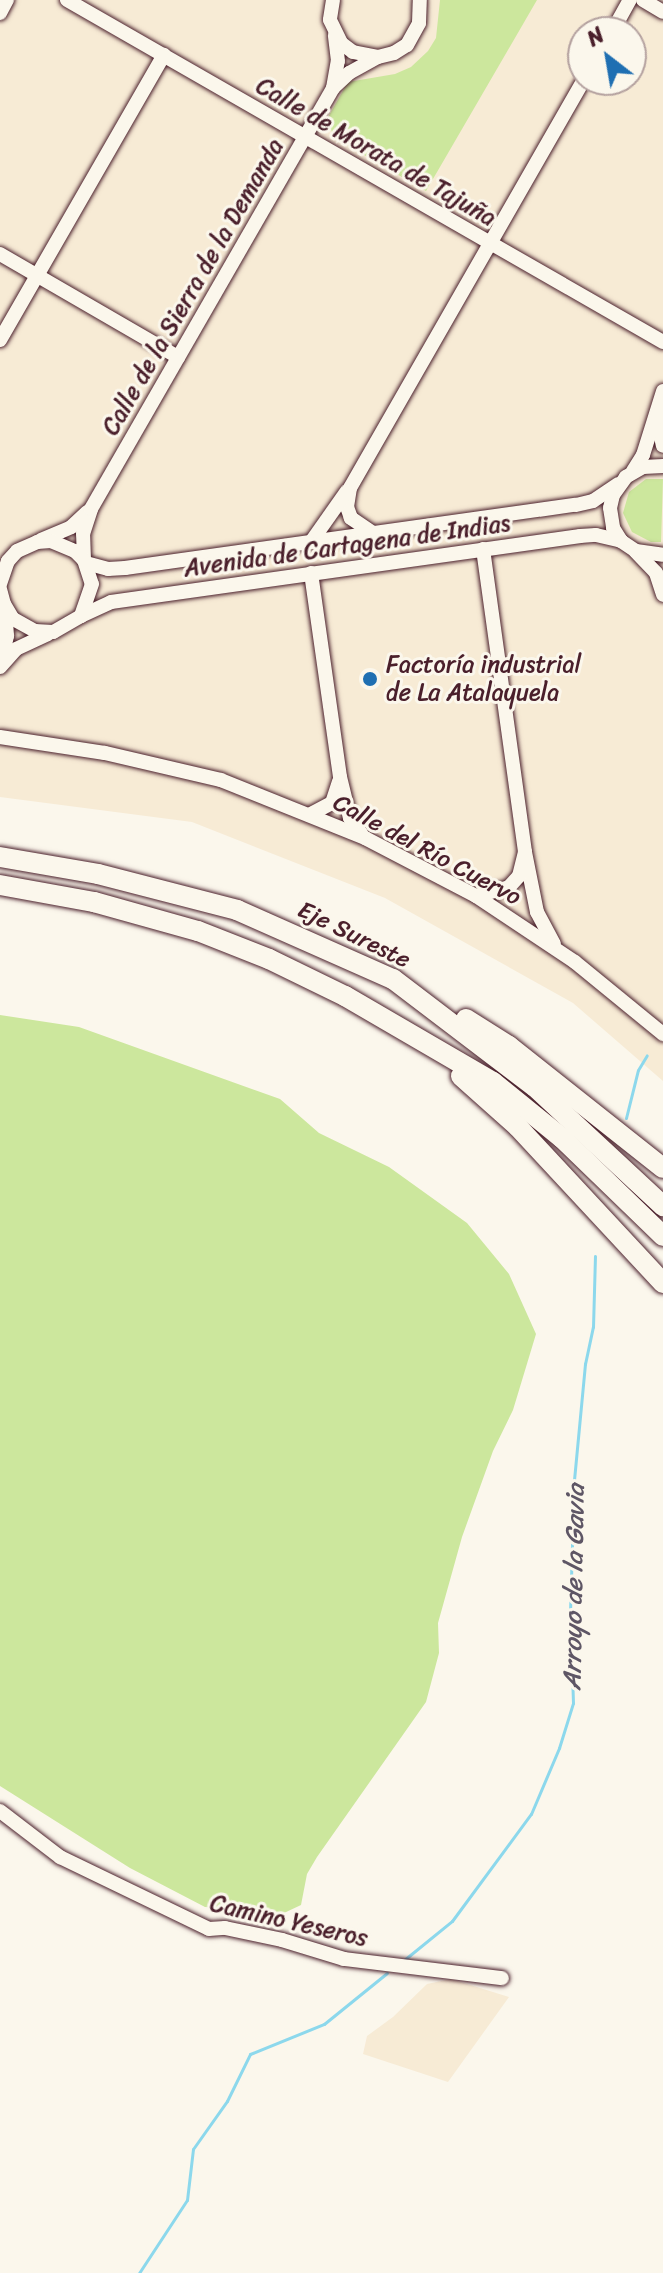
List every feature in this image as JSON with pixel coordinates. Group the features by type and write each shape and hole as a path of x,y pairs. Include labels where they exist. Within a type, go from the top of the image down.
{"highway":[{"name":"Eje Sureste","path":"0,857 98,874 237,910 393,979 535,1087 663,1206"},
{"path":"0,885 94,902 198,931 269,959 381,1016 493,1082 562,1138 663,1236"},
{"path":"393,979 443,1004 509,1046 663,1168"},
{"path":"381,1016 477,1088 518,1127 663,1283"}],"street":[{"path":"0,13 7,0"},
{"name":"Calle de Morata de Tajuña","path":"67,0 663,342"},
{"path":"317,0 330,20"},
{"path":"330,20 333,0"},
{"name":"Calle de la Sierra de la Demanda","path":"85,562 83,534 91,509 333,88 349,73 407,45 419,23 420,0"},
{"path":"643,0 663,12"},
{"name":"Calle de la Sierra de la Demanda","path":"330,20 338,61 333,88"},
{"path":"335,35 353,52 378,57"},
{"path":"0,340 164,55"},
{"path":"311,542 350,488 575,96"},
{"path":"0,254 178,357"},
{"path":"633,471 643,455 652,416 663,391"},
{"path":"663,415 660,432 663,446"},
{"path":"633,471 663,466"},
{"name":"Avenida de Cartagena de Indias","path":"85,562 114,570 576,505 593,501 633,471"},
{"path":"618,484 610,508 613,528 621,541 636,551 656,573 663,595"},
{"path":"350,488 348,513 373,534"},
{"name":"Calle de la Sierra de la Demanda","path":"37,542 71,527 91,509"},
{"name":"Avenida de Cartagena de Indias","path":"81,616 111,602 483,549 587,535 621,541"},
{"path":"0,555 37,542 64,544 85,562 91,594 81,616 16,649 0,666"},
{"path":"483,549 525,852 537,912 558,950"},
{"path":"0,666 7,636 2,597 8,561 17,551"},
{"path":"636,551 663,555"},
{"path":"311,573 340,777 350,818 365,838"},
{"path":"2,597 23,626 53,632"},
{"path":"0,726 18,739"},
{"name":"Calle del Río Cuervo","path":"0,737 105,753 221,780 365,838 476,896 558,950 663,1034"},
{"path":"311,814 332,803 340,777"},
{"path":"476,896 502,891 514,882 525,852"},
{"name":"Camino Yeseros","path":"0,1811 60,1857 209,1929 225,1928 282,1940 344,1959 502,1978"}],"shaded area":[{"path":"0,0 663,0 663,1081 573,1003 385,898 192,822 0,797"},
{"path":"451,1979 509,1997 448,2082 363,2054 367,2036 393,2017 427,1984"}],"green space":[{"path":"440,0 537,0 426,191 333,137 328,117 348,82 395,74 411,67 428,51 436,38"},
{"path":"646,479 663,479 661,542 651,542 632,532 623,513 629,492"},
{"path":"0,1015 79,1027 280,1099 319,1133 389,1167 467,1223 509,1274 536,1334 513,1410 493,1451 462,1537 438,1623 439,1653 426,1702 317,1857 307,1874 301,1905 284,1913 205,1907 130,1868 0,1786"}],"waterway":[{"name":"Arroyo de la Gavia","path":"626,1118 638,1070 647,1055"},
{"name":"Arroyo de la Gavia","path":"404,1960 452,1921 531,1814 559,1748 573,1703 570,1613 574,1480 585,1364 593,1327 595,1256"},
{"name":"Arroyo de la Gavia","path":"139,2273 187,2200 193,2149 227,2101 250,2054 324,2024 387,1973"}],"place":[{"name":"Factoría industrial de La Atalayuela","path":"370,679"}]}
